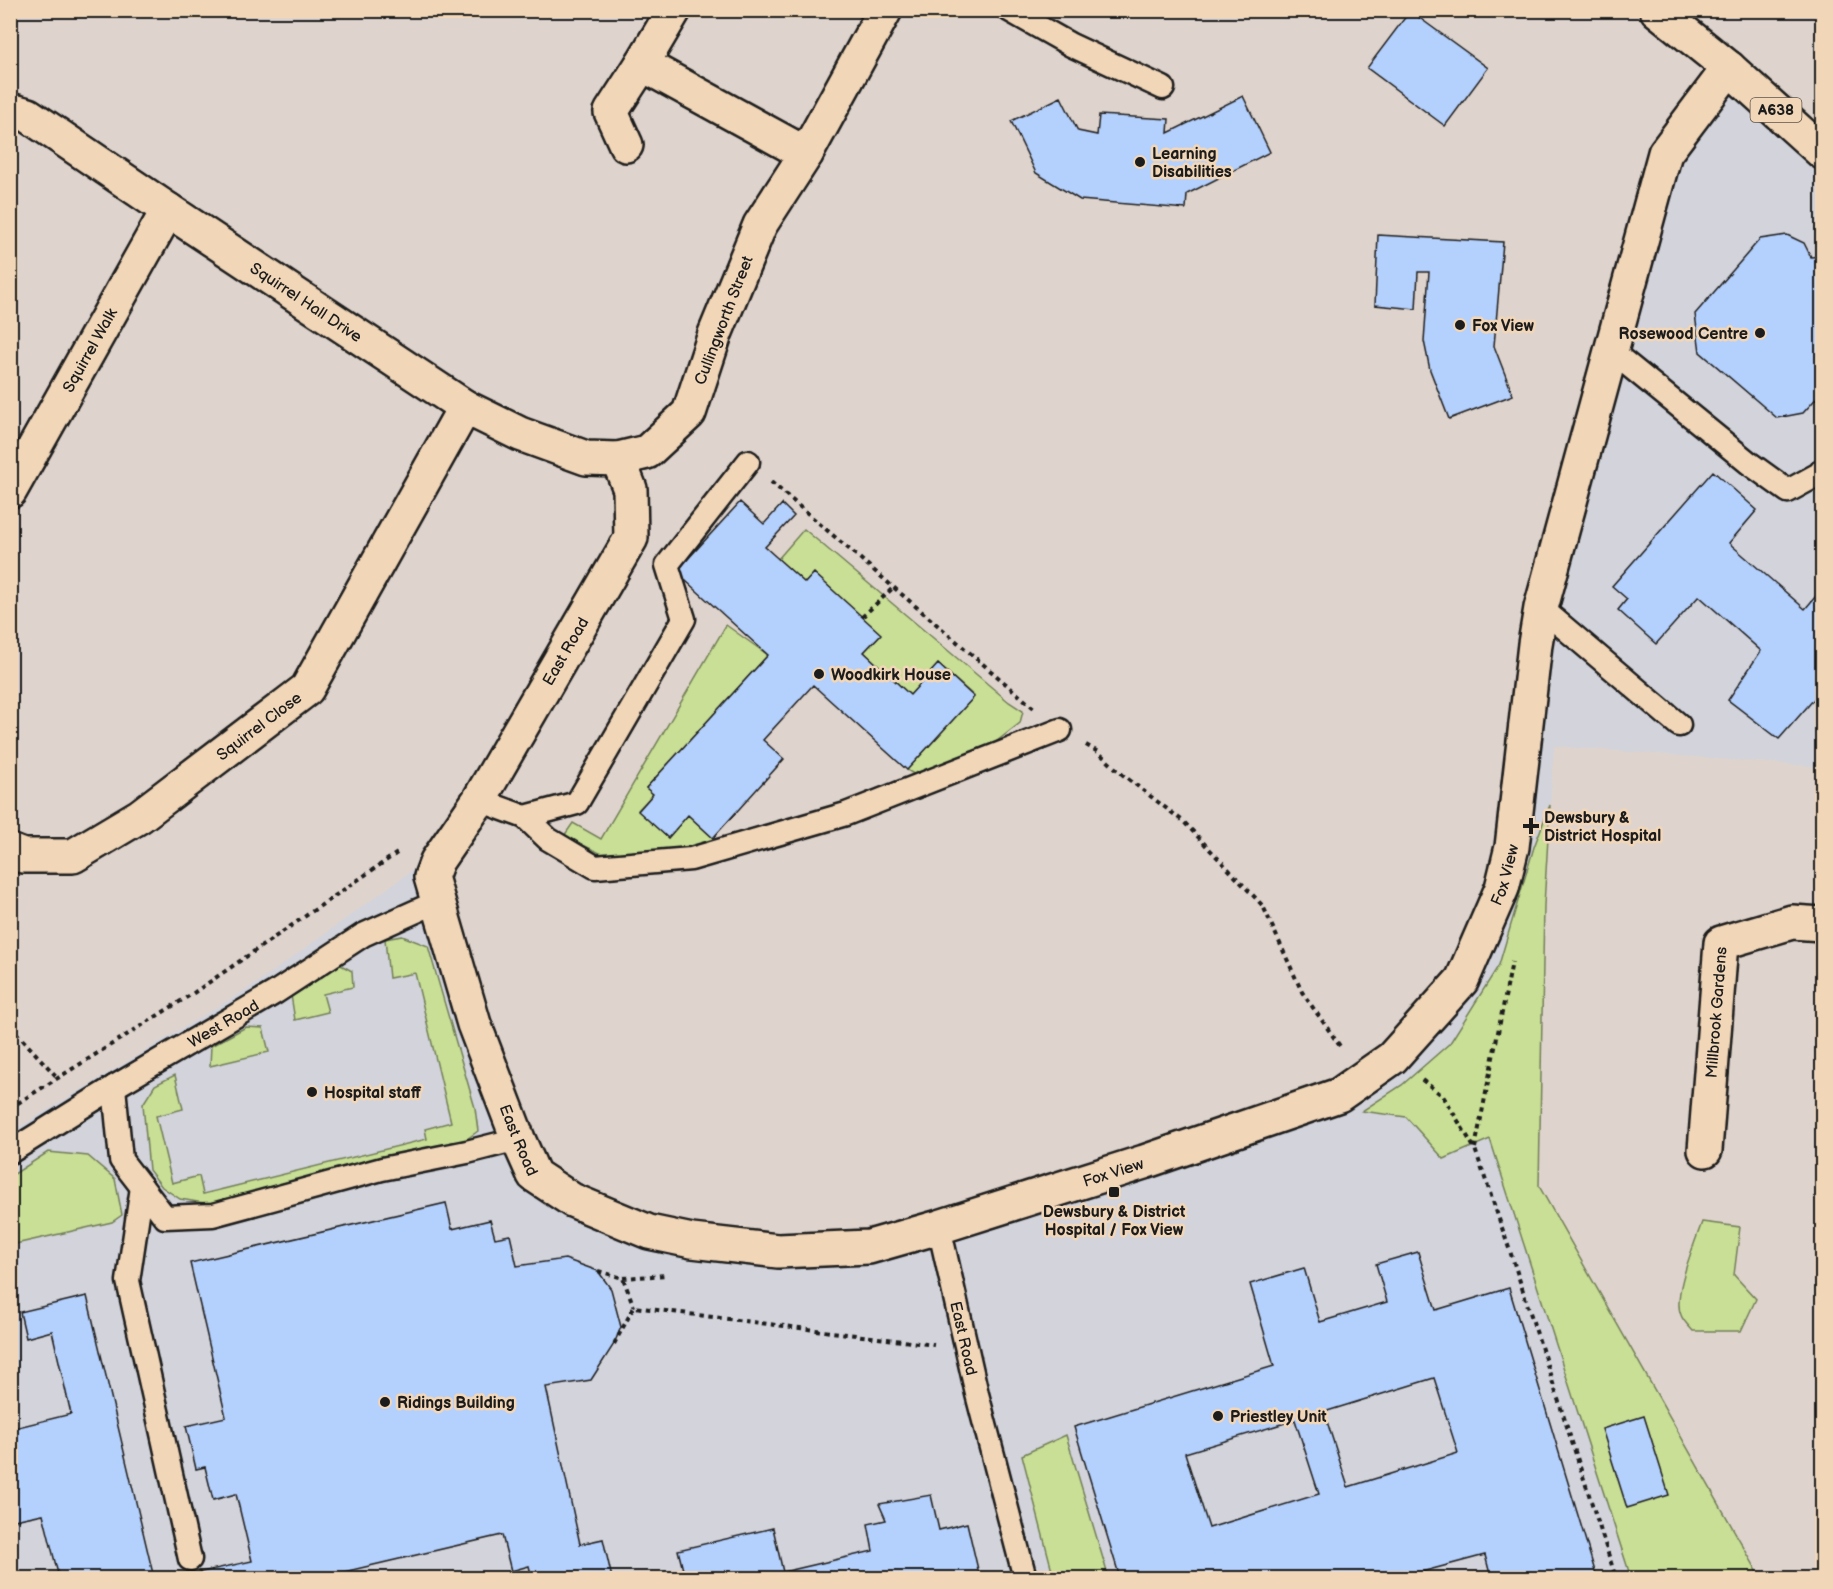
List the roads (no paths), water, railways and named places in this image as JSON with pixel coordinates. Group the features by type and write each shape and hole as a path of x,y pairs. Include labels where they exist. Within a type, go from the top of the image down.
{"street":[{"path":"626,145 611,112 674,10"},
{"name":"Cullingworth Street","path":"618,459 647,452 689,413 715,334 760,225 806,154 885,10"},
{"name":"A638","path":"1657,10 1729,68 1822,152"},
{"path":"642,64 806,154"},
{"name":"Fox View","path":"939,1227 1144,1162 1339,1095 1392,1058 1462,980 1502,888 1512,848 1541,608 1665,153 1729,68"},
{"name":"Squirrel Hall Drive","path":"10,110 28,115 465,407 520,434 586,458 618,459"},
{"name":"Squirrel Walk","path":"10,490 168,210"},
{"name":"Squirrel Close","path":"15,861 72,856 140,816 306,689 465,407"},
{"name":"East Road","path":"618,459 630,489 631,538 478,800 437,861 431,877 474,1024 518,1139 534,1175 572,1200 649,1232 692,1241 778,1251 869,1247 939,1227"},
{"name":"Millbrook Gardens","path":"1705,1150 1721,944 1792,922 1822,924"}],"lane":[{"path":"1010,10 1071,45 1163,88"},
{"path":"1610,350 1749,463 1788,491 1819,474 1822,470"},
{"path":"525,818 577,803 684,619 667,566 748,462"},
{"path":"1541,608 1679,724"},
{"path":"478,800 525,818 548,839 595,867 691,859 846,814 1060,730"},
{"name":"West Road","path":"10,1152 114,1087 276,992 363,935 439,901"},
{"path":"114,1087 121,1160 165,1217 213,1215 382,1169 518,1139"},
{"path":"142,1187 128,1281 190,1559"},
{"name":"East Road","path":"939,1227 977,1394 1025,1578"}],"place":[{"name":"Learning Disabilities","path":"1140,162"},
{"name":"Fox View","path":"1460,325"},
{"name":"Rosewood Centre","path":"1760,333"},
{"name":"Woodkirk House","path":"819,674"},
{"name":"Dewsbury & District Hospital","path":"1531,826"},
{"name":"Hospital staff","path":"312,1092"},
{"name":"Dewsbury & District Hospital / Fox View","path":"1114,1192"},
{"name":"Ridings Building","path":"385,1402"},
{"name":"Priestley Unit","path":"1218,1416"}]}
